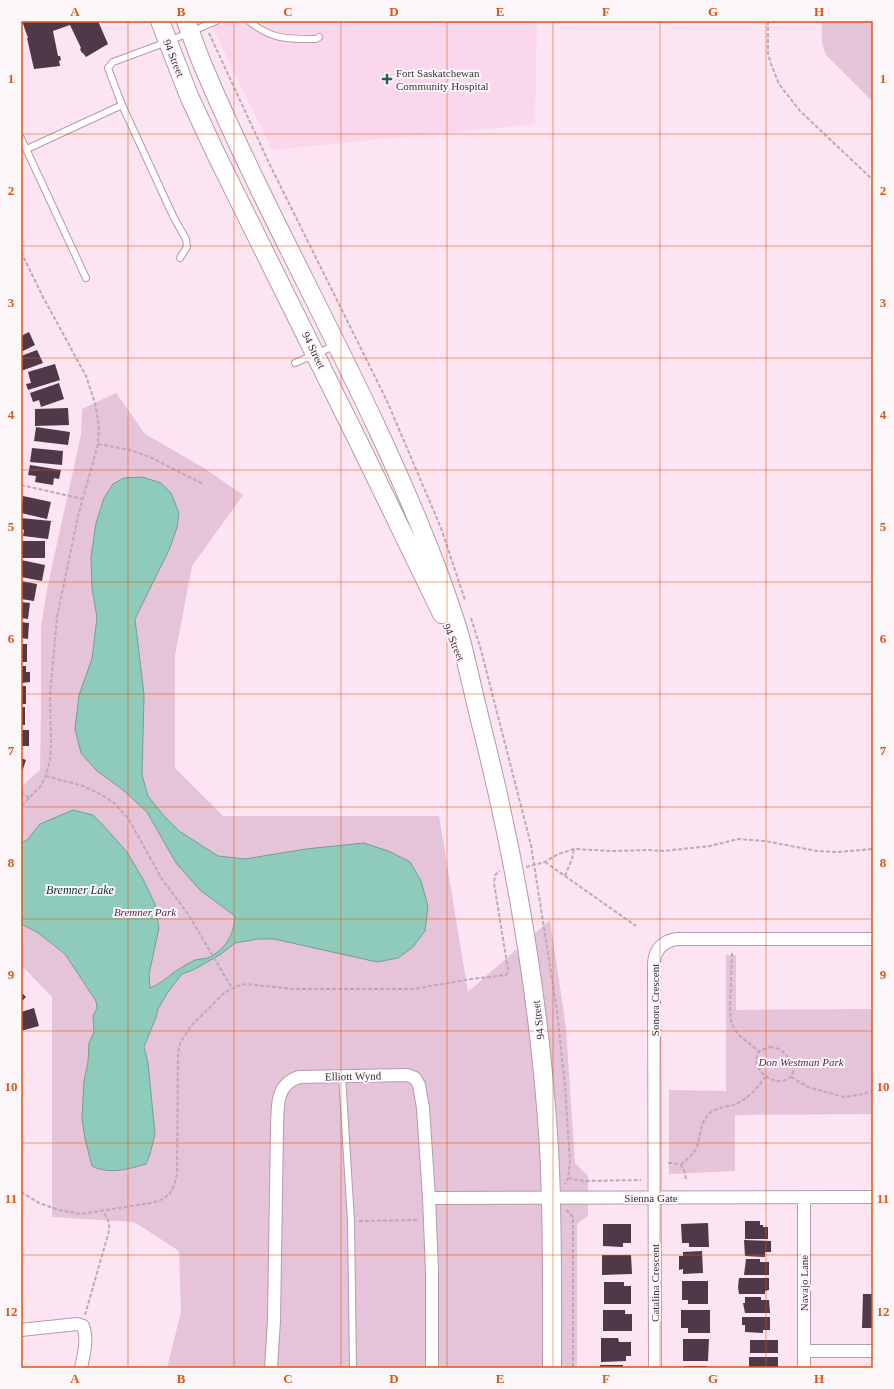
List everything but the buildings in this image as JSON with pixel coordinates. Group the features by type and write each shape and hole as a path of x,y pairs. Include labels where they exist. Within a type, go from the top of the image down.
{"main road":[{"name":"94 Street","path":"160,21 189,96 215,152 439,607 469,679"},
{"name":"94 Street","path":"194,26 203,66 262,193 338,345 393,464 439,574 462,643 469,679 496,785 514,869 538,1022 546,1110 558,1198 552,1368"}],"street":[{"name":"Sonora Crescent","path":"656,1198 654,963 656,951 666,942 677,939 873,939"},
{"name":"Elliott Wynd","path":"272,1368 277,1127 279,1096 283,1087 290,1080 299,1077 406,1075 415,1078 423,1108 432,1271 432,1368"},
{"name":"Navajo Lane","path":"804,1197 804,1368"},
{"name":"Sienna Gate","path":"429,1198 873,1197"},
{"name":"Catalina Crescent","path":"655,1368 656,1198"},
{"path":"21,1330 77,1324 83,1326 85,1331 85,1339 81,1368"},
{"path":"804,1351 873,1351"}],"lane":[{"path":"180,258 187,247 186,239 174,218 122,105 108,68 113,62 167,42 194,26 216,21"},
{"path":"249,21 260,29 274,36 284,38 319,37"},
{"path":"27,149 122,105"},
{"path":"21,138 86,278"},
{"path":"295,363 338,345"},
{"path":"342,1076 351,1221 353,1368"}],"path":[{"path":"768,21 768,54 779,84 800,111 873,180"},
{"path":"194,26 269,163 387,401 441,528 465,600"},
{"path":"21,252 43,297 81,364 91,388 98,414 98,444 83,499 57,617 50,695 50,760 46,776 40,787 21,806"},
{"path":"98,444 130,450 150,456 203,484"},
{"path":"21,485 83,499"},
{"path":"470,614 481,650 531,845 557,1011 570,1149 568,1178 558,1198 567,1212 573,1217 573,1368"},
{"path":"46,776 83,786 102,795 114,803 128,818 162,879 188,914 232,988"},
{"path":"21,792 30,798"},
{"path":"21,1192 39,1203 59,1210 81,1214 103,1212 151,1203 162,1200 170,1194 175,1186 177,1174 178,1054 180,1043 191,1026 224,993 232,988 246,984 294,988 414,989 506,975 508,970 495,893 494,879 497,872 534,866 545,862 558,854 574,849 662,851 710,846 731,840 749,839 817,851 837,852 873,849"},
{"path":"565,876 572,859 574,849"},
{"path":"545,862 636,926"},
{"path":"732,953 731,1021 735,1030 740,1036 760,1052"},
{"path":"770,1047 776,1047 783,1052 793,1063 794,1070 791,1077 785,1081 774,1081 765,1077 757,1065 757,1056 760,1052 761,1050 770,1047"},
{"path":"681,1165 693,1155 706,1116 715,1110 744,1100 759,1086 765,1077"},
{"path":"791,1077 808,1087 844,1097 873,1091"},
{"path":"668,1163 681,1165 684,1169 686,1180"},
{"path":"568,1178 583,1181 641,1180"},
{"path":"83,1326 109,1231 110,1223 108,1217 103,1212"},
{"path":"351,1221 430,1220"}],"shaded area":[{"name":"Fort Saskatchewan Community Hospital","path":"211,21 537,21 535,124 272,150 215,33"}],"green space":[{"path":"822,21 873,21 873,102 826,55 822,43"},
{"name":"Bremner Park","path":"116,393 145,434 204,468 243,495 192,566 175,655 175,768 223,816 439,816 468,992 550,920 566,1028 575,1163 588,1176 588,1216 577,1224 577,1368 167,1368 181,1312 179,1251 132,1222 52,1217 52,997 21,965 21,787 40,770 41,628 47,589 81,435 82,409"},
{"name":"Don Westman Park","path":"726,955 736,955 736,1010 873,1009 873,1114 735,1115 735,1171 669,1174 669,1090 726,1091"}],"water":[{"name":"Bremner Lake","path":"142,477 161,483 171,493 179,513 177,528 169,550 135,619 144,695 142,775 148,796 164,816 179,831 218,856 245,859 306,849 364,843 391,852 410,862 421,881 428,906 425,931 413,947 398,958 377,962 274,939 258,939 235,943 221,954 195,969 182,974 168,992 158,1009 144,1047 148,1063 155,1134 150,1154 146,1164 112,1171 99,1169 92,1166 85,1139 82,1119 84,1081 88,1062 89,1043 94,1032 93,1016 97,1008 96,1001 65,954 37,932 21,924 21,843 27,840 40,824 73,810 93,815 103,825 127,852 144,881 155,904 159,928 149,974 150,988 191,962 208,958 220,950 231,935 235,916 200,890 176,863 147,812 122,789 97,771 81,753 75,729 79,695 92,659 97,617 92,588 91,557 96,523 104,498 113,484 124,478"}],"place":[{"name":"Fort Saskatchewan Community Hospital","path":"387,79"}]}
